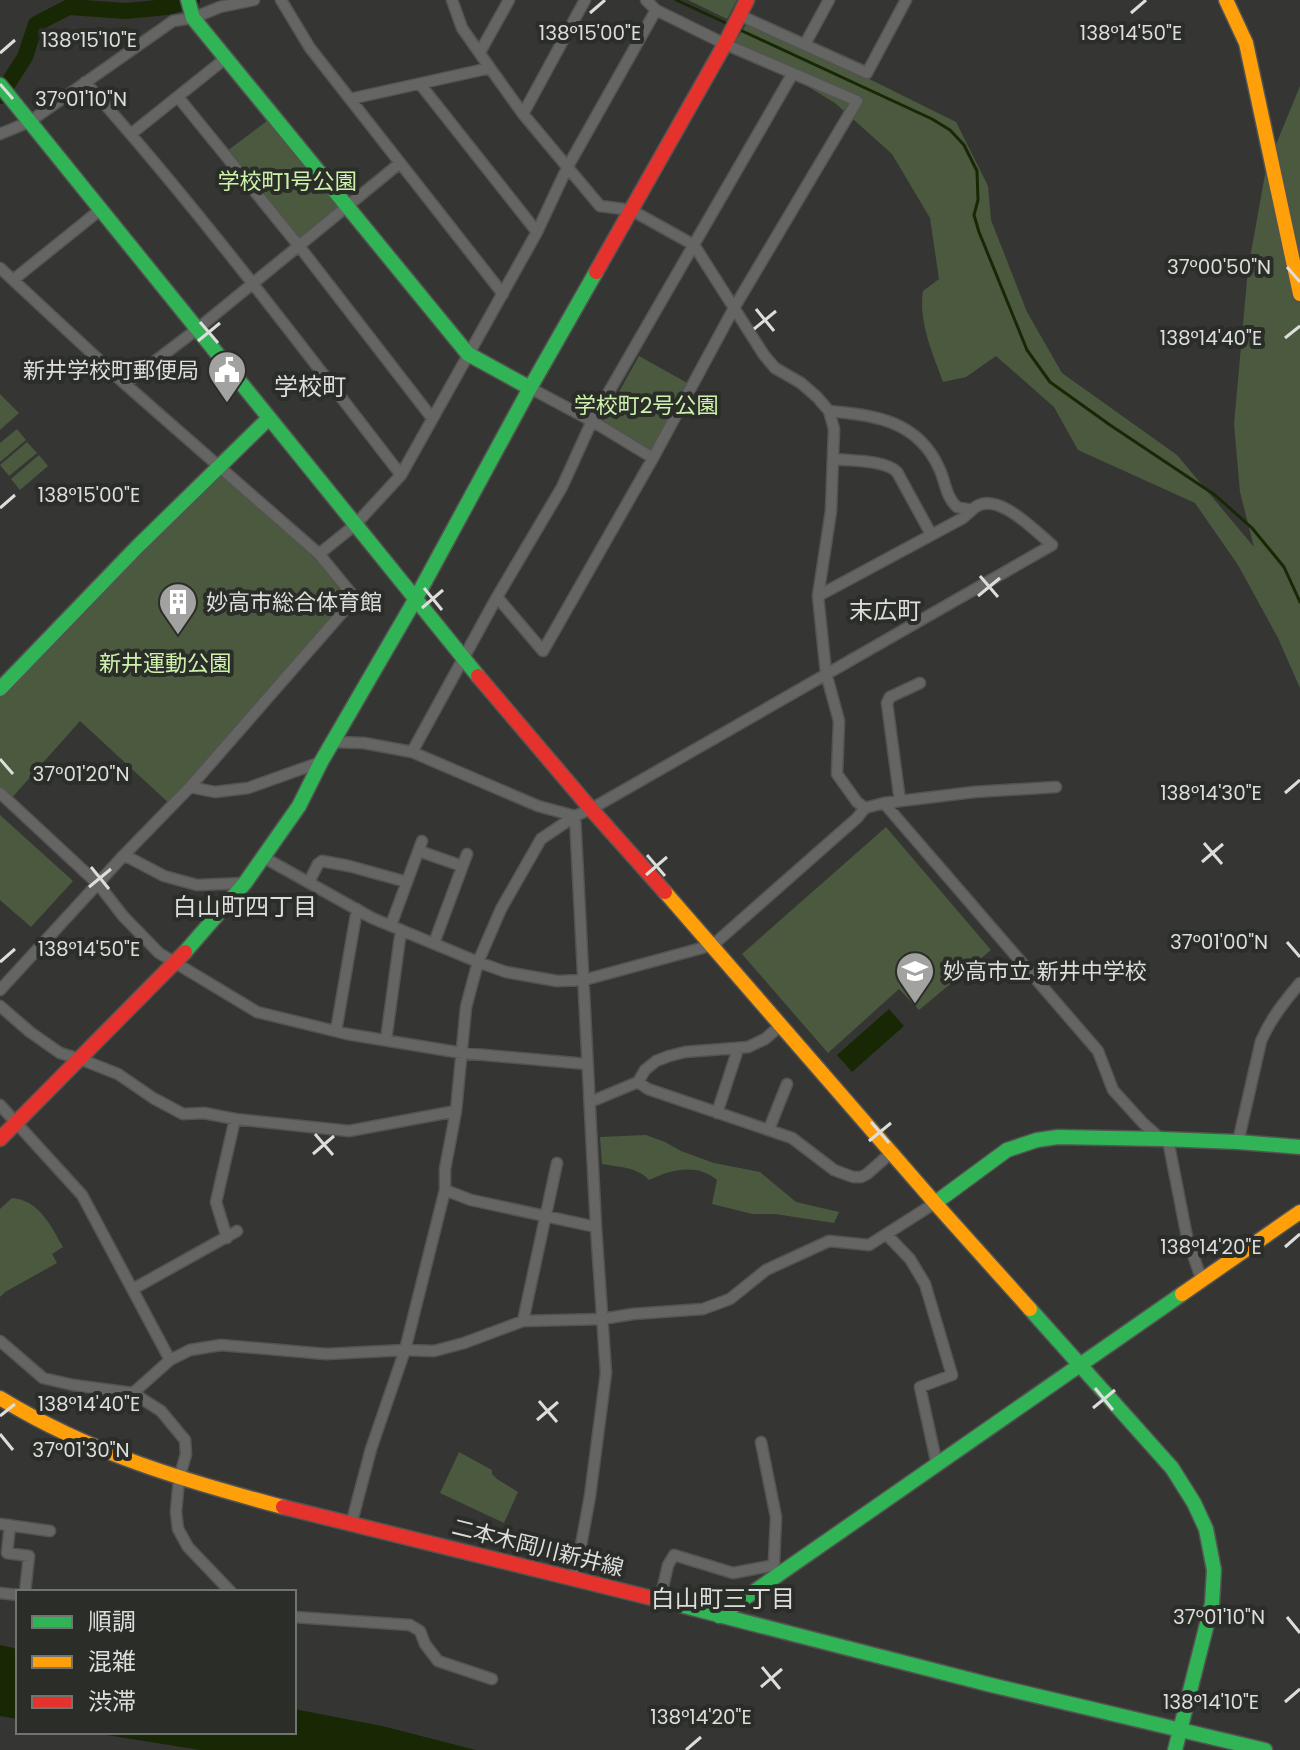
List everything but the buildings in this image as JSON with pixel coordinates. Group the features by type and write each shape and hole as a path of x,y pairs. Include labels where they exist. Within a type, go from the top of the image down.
{"street":[{"path":"0,134 29,122 191,10 254,0"},
{"path":"281,0 310,48 503,294"},
{"path":"452,0 462,28 523,114 600,206 631,210 694,245 775,368 801,383 829,411 834,429 831,511 818,596 826,673 839,721 837,774 865,808"},
{"path":"480,52 509,0"},
{"path":"523,114 585,0"},
{"path":"497,597 543,651 734,308 857,101 656,10 646,0"},
{"path":"0,1139 174,963 245,883 299,806 747,0"},
{"path":"805,44 829,0"},
{"path":"738,16 867,73 906,0"},
{"path":"1226,0 1246,43 1300,294"},
{"path":"191,10 226,58 468,354 653,458"},
{"path":"319,554 355,525 401,475 537,232 567,168 656,10"},
{"path":"131,134 226,58"},
{"path":"350,99 490,68"},
{"path":"412,752 562,487 592,421 793,73"},
{"path":"85,82 252,283 401,475"},
{"path":"420,84 537,232"},
{"path":"0,85 528,736 935,1203 1172,1468 1197,1507 1214,1569 1211,1608 1175,1750"},
{"path":"178,97 299,246 432,418"},
{"path":"125,384 400,163"},
{"path":"13,280 100,210"},
{"path":"0,268 125,384 319,554 355,598 190,787 0,990"},
{"path":"829,411 862,414 898,424 910,432 939,466 952,503 972,510"},
{"path":"0,689 137,547 268,419"},
{"path":"834,459 892,467 931,534"},
{"path":"351,1525 371,1449 405,1350 445,1190 466,1007 478,962 501,909 541,839 575,816 1052,545 1009,510 987,503 976,506 963,518 818,596"},
{"path":"900,801 887,703 890,697 920,683"},
{"path":"334,742 364,743 412,752 538,806 575,816"},
{"path":"190,787 215,792 248,788 321,762"},
{"path":"263,857 357,909 478,962 506,972 557,981 584,980 713,945 865,808 974,792 1056,787"},
{"path":"0,793 99,885 159,953 257,1012 336,1031 462,1053 587,1064"},
{"path":"884,803 1098,1051 1113,1090 1143,1123 1165,1140 1187,1237 1202,1281"},
{"path":"575,816 606,1373 590,1496 575,1578"},
{"path":"386,1040 396,928 407,882 421,846 462,866"},
{"path":"434,943 467,854"},
{"path":"124,855 164,876 197,885 245,883"},
{"path":"309,882 322,861 407,882"},
{"path":"336,1031 357,909"},
{"path":"1238,1142 1261,1041 1267,1026 1300,983"},
{"path":"0,1006 60,1053 118,1074 183,1114 204,1113 349,1131 456,1111"},
{"path":"590,1102 638,1082 645,1070 656,1061 685,1052 748,1047 765,1039 781,1025"},
{"path":"717,1113 738,1049"},
{"path":"638,1082 648,1089 792,1138 834,1170 853,1177 867,1174 892,1152"},
{"path":"769,1129 787,1084"},
{"path":"0,1105 82,1195 170,1360"},
{"path":"227,1238 216,1202 235,1119"},
{"path":"133,1393 170,1360 190,1350 221,1345 326,1354 434,1351 523,1321 602,1319 703,1309 730,1299 766,1270 829,1241 869,1245 935,1203 1007,1150 1037,1140 1058,1137 1238,1142 1300,1147"},
{"path":"523,1321 557,1163"},
{"path":"445,1190 471,1200 596,1227"},
{"path":"719,1616 778,1568 937,1465 1300,1212"},
{"path":"133,1289 237,1231"},
{"path":"887,1235 910,1259 925,1284 952,1375 920,1387 937,1465"},
{"path":"0,1341 43,1378 133,1393 161,1411 185,1440 186,1454 179,1479 176,1512 178,1529 188,1547 229,1590"},
{"name":"二本木岡川新井線","path":"0,1398 30,1418 130,1463 179,1479 351,1525 1265,1750"},
{"path":"761,1442 776,1517 778,1568"},
{"path":"25,1590 29,1556 7,1553 5,1524 50,1531"},
{"path":"660,1600 668,1565 674,1555 733,1573 770,1566 778,1568"},
{"path":"296,1617 410,1625 420,1631 425,1644 438,1661 492,1679"}],"green space":[{"path":"688,0 737,0 727,19"},
{"path":"747,23 956,122 988,186 991,220 1027,312 1062,373 1177,455 1254,547 1240,492 1234,424 1248,269 1266,169 1300,86 1300,688 1278,638 1238,565 1195,503 1078,450 1054,407 996,356 966,377 943,382 927,337 922,302 923,291 939,279 930,218 892,154 835,103 735,42"},
{"name":"学校町1号公園","path":"271,118 343,205 300,240 227,151"},
{"name":"学校町2号公園","path":"639,356 691,385 652,454 600,426"},
{"path":"0,394 19,413 0,430"},
{"path":"17,429 26,440 0,462 0,443"},
{"path":"27,442 37,453 9,476 0,465"},
{"path":"39,455 48,466 20,490 11,479"},
{"name":"新井運動公園","path":"221,466 319,554 355,598 172,806 80,721 9,801 0,793 0,690"},
{"path":"0,815 73,881 31,927 0,900"},
{"path":"886,827 991,950 919,1010 899,989 828,1053 742,954"},
{"path":"646,1135 714,1163 760,1172 796,1202 839,1212 834,1223 775,1214 752,1214 712,1204 717,1180 701,1171 675,1171 649,1180 634,1170 602,1164 600,1137"},
{"path":"12,1198 37,1209 63,1247 52,1254 57,1263 0,1297 0,1209"},
{"path":"459,1452 492,1470 497,1479 518,1492 504,1523 440,1493"}],"shaded area":[{"path":"889,1009 904,1026 852,1072 837,1055"},
{"path":"0,1645 16,1649 16,1719 0,1716"},
{"path":"296,1709 382,1726 476,1750 200,1750 100,1734 296,1734"}],"waterway":[{"path":"0,96 25,57 36,24 69,7 126,11 167,7 192,0"},
{"path":"676,0 728,24"},
{"path":"738,29 950,130 964,145 977,171 978,200 974,215 979,232 1027,350 1050,382 1215,495 1252,528 1284,567 1300,602"}],"traffic: fast":[{"path":"188,0 193,18 468,354 530,388"},
{"path":"0,85 478,676"},
{"path":"185,952 245,883 299,806 596,272"},
{"path":"0,689 137,547 268,419"},
{"path":"935,1203 1007,1150 1037,1140 1058,1137 1161,1139 1300,1147"},
{"path":"719,1616 1182,1294"},
{"path":"1030,1309 1172,1468 1206,1529 1214,1570 1212,1604 1175,1750"},
{"path":"672,1603 991,1685 1265,1750"}],"traffic: slow":[{"path":"1226,0 1246,43 1300,294"},
{"path":"665,892 1030,1309"},
{"path":"1182,1294 1300,1212"},
{"path":"0,1398 102,1450 283,1507"}],"traffic: jam":[{"path":"596,272 747,0"},
{"path":"478,676 665,892"},
{"path":"0,1139 185,952"},
{"path":"283,1507 672,1603"}],"place":[{"name":"新井学校町郵便局","path":"227,404"},
{"name":"妙高市総合体育館","path":"178,636"},
{"name":"妙高市立 新井中学校","path":"915,1005"}],"district":[{"name":"学校町","path":"310,387"},
{"name":"末広町","path":"885,611"},
{"name":"白山町四丁目","path":"245,907"},
{"name":"白山町三丁目","path":"723,1599"}]}
